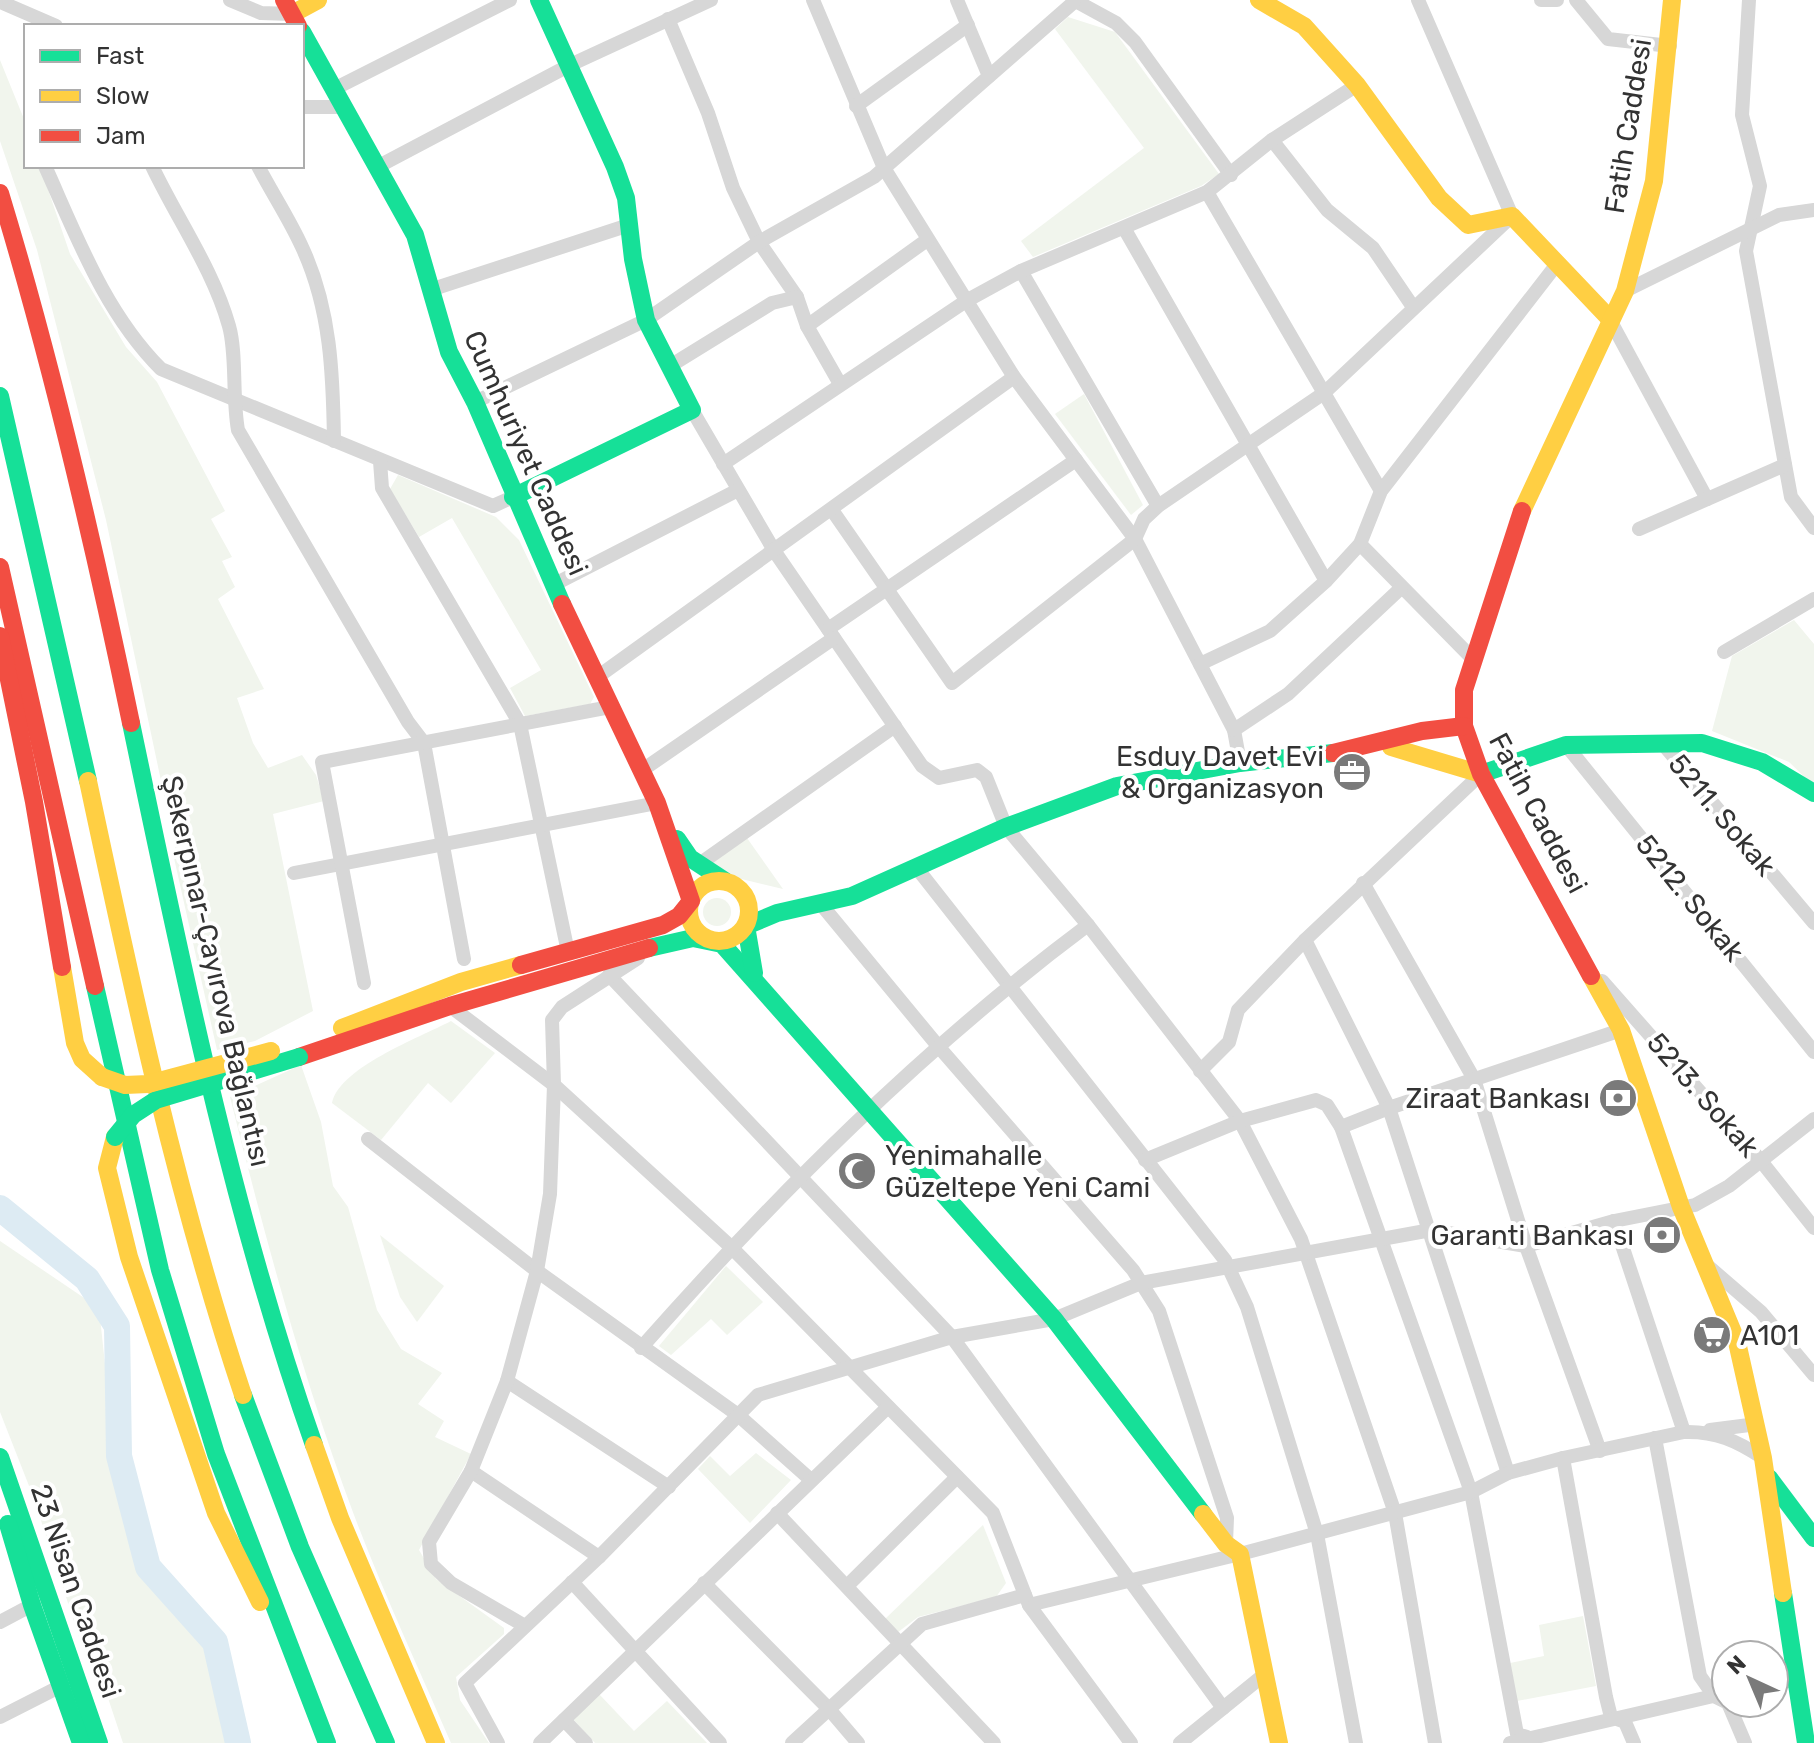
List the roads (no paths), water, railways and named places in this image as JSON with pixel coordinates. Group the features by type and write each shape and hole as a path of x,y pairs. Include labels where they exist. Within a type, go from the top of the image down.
{"main road":[{"path":"291,13 318,0"},
{"path":"513,497 692,410 646,320 626,198 615,167 539,0"},
{"name":"Fatih Caddesi","path":"1672,0 1670,46 1654,181 1625,291 1609,318 1518,521 1472,658 1464,690 1465,732 1481,774 1621,1030 1681,1207 1737,1342 1765,1466 1810,1533"},
{"path":"1270,2 1304,26 1357,85 1439,198 1468,225 1512,216 1609,318"},
{"name":"Cumhuriyet Caddesi","path":"304,36 415,235 449,352 475,402 553,585 657,803 691,901"},
{"name":"Şekerpınar-Çayırova Bağlantısı","path":"0,193 38,319 94,545 195,1026 247,1232 295,1391 340,1518 436,1743"},
{"path":"0,396 79,732 130,981 186,1206 220,1321 279,1495 386,1743"},
{"path":"0,567 160,1270 216,1454 327,1743"},
{"path":"0,636 34,802 75,1043 82,1059 102,1077 125,1085 148,1084 295,1051 663,944 693,938 712,941 731,939 746,926 777,913 852,896 1006,827 1117,786 1240,763 1322,756 1422,731 1465,732"},
{"path":"1422,731 1464,690"},
{"path":"1361,746 1391,747 1465,732"},
{"path":"1391,747 1481,774 1566,745 1702,743 1739,753 1783,772 1814,793"},
{"path":"657,803 682,849 698,865 729,882 772,898 820,903"},
{"path":"302,1676 257,1598 216,1513 185,1426 109,1185 107,1168 115,1137 133,1115 156,1100 295,1051 461,982 663,925 679,916 706,884 729,882 749,902 746,926 748,953 757,982"},
{"path":"691,901 689,911 693,927 729,950 866,1110 1054,1319 1233,1549 1279,1743"},
{"name":"23 Nisan Caddesi","path":"0,1457 99,1743"},
{"path":"1765,1466 1806,1743"},
{"name":"23 Nisan Caddesi","path":"0,1500 5,1533 81,1743"},
{"path":"1775,1539 1792,1528 1810,1533"}],"street":[{"path":"3,0 3,3 51,24"},
{"path":"230,0 261,13 291,13"},
{"path":"334,89 510,0"},
{"path":"377,167 570,65 711,0"},
{"path":"813,0 884,168 1014,377 1135,539 1234,730 1240,763"},
{"path":"957,0 989,76"},
{"path":"832,510 952,683 1135,539 1144,519 1158,506 1248,448 1324,393 1512,216 1418,0"},
{"path":"1541,0 1557,0"},
{"path":"1576,0 1608,39 1670,46"},
{"path":"1592,0 1592,22"},
{"path":"1749,0 1742,115 1760,186 1754,226 1746,251 1791,497 1814,528"},
{"path":"475,402 646,320 759,242 884,168 1074,1 1116,23 1135,42 1231,175"},
{"path":"668,19 708,113 733,188 759,242 797,297 807,326 840,384"},
{"path":"856,106 968,25"},
{"path":"723,464 966,301 1021,271 1207,192 1272,140 1357,85"},
{"path":"304,107 344,107"},
{"path":"1272,140 1327,210 1373,248 1413,307"},
{"path":"46,168 98,284 137,345 161,369 493,506 513,497"},
{"path":"153,168 207,272 230,329 232,400 238,430 408,722 424,743 464,959"},
{"path":"259,168 303,248 324,310 333,378 334,441"},
{"path":"1207,192 1381,491"},
{"path":"1625,291 1779,215 1814,210"},
{"path":"430,290 629,225"},
{"path":"1124,228 1326,581"},
{"path":"807,326 927,240"},
{"path":"1200,664 1270,631 1326,581 1360,544 1381,491 1557,264"},
{"path":"1021,271 1158,506"},
{"path":"670,366 772,303 797,297"},
{"path":"1609,318 1707,499"},
{"path":"596,678 1014,377"},
{"path":"692,410 775,552 922,766 939,778 977,770 986,777 1006,827 1088,925 1240,1121 1306,1252 1395,1513 1435,1743"},
{"path":"641,771 831,634 886,589 1076,460"},
{"path":"380,461 382,488 520,724 568,952"},
{"path":"1639,529 1785,465"},
{"path":"553,585 738,490"},
{"path":"1360,544 1472,658"},
{"path":"1234,730 1288,694 1401,588"},
{"path":"1724,652 1814,599"},
{"path":"364,983 322,762 610,707"},
{"path":"698,865 895,726"},
{"name":"5211. Sokak","path":"1662,743 1814,923"},
{"name":"5212. Sokak","path":"1566,745 1814,1052"},
{"path":"1200,1071 1229,1042 1238,1010 1363,883 1481,774"},
{"path":"294,873 657,803"},
{"path":"916,867 1010,983 1229,1270 1247,1307 1317,1534 1356,1743"},
{"path":"1363,883 1474,1079 1526,1246 1600,1451"},
{"path":"820,903 1141,1283 1159,1311 1227,1518 1233,1549"},
{"path":"641,1348 731,1247 866,1110 1010,983 1088,925"},
{"path":"1305,940 1389,1108 1508,1473"},
{"path":"525,1626 451,1583 431,1564 429,1542 471,1471 507,1381 537,1271 550,1194 554,1085 552,1020 562,1007 663,944"},
{"name":"5213. Sokak","path":"1588,966 1761,1161 1814,1228"},
{"path":"609,975 952,1337 1223,1708"},
{"path":"450,1006 554,1085 731,1247 993,1513 1027,1600 1131,1743"},
{"path":"1341,1127 1621,1030"},
{"path":"1145,1160 1240,1121 1316,1100 1327,1105 1341,1127 1471,1492 1517,1734 1528,1740"},
{"path":"498,1743 465,1683 599,1557 758,1395 952,1337 1054,1319 1141,1283 1229,1270 1306,1252 1431,1230 1526,1246 1614,1221 1695,1205 1718,1195 1814,1119"},
{"path":"368,1139 537,1271 738,1415 811,1480"},
{"path":"1614,1221 1684,1432"},
{"path":"1705,1264 1761,1312 1814,1375"},
{"path":"507,1381 669,1487"},
{"path":"540,1743 888,1407"},
{"path":"792,1743 922,1624 1131,1580 1233,1549 1317,1534 1471,1492 1508,1473 1563,1458 1684,1432 1757,1424"},
{"path":"1702,1432 1733,1438 1765,1466"},
{"path":"1655,1438 1700,1676 1710,1686"},
{"path":"1563,1458 1611,1717"},
{"path":"471,1471 599,1557"},
{"path":"848,1585 957,1477"},
{"path":"777,1513 994,1743"},
{"path":"572,1582 720,1743"},
{"path":"704,1583 829,1709 858,1743"},
{"path":"0,1622 32,1605"},
{"path":"1180,1743 1265,1674"},
{"path":"1790,1683 1798,1683 1814,1707"},
{"path":"0,1717 61,1686"},
{"path":"1510,1743 1611,1717 1710,1701"},
{"path":"1611,1717 1625,1722 1634,1743"},
{"path":"1734,1719 1745,1743"},
{"path":"564,1720 586,1743"}],"waterway":[{"path":"0,1208 87,1279 117,1326 119,1456 148,1567 215,1642 238,1743"}],"place":[{"name":"Esduy Davet Evi & Organizasyon","path":"1352,772"},
{"name":"Ziraat Bankası","path":"1618,1098"},
{"name":"Yenimahalle Güzeltepe Yeni Cami","path":"857,1171"},
{"name":"Garanti Bankası","path":"1662,1235"},
{"name":"A101","path":"1712,1335"}]}
